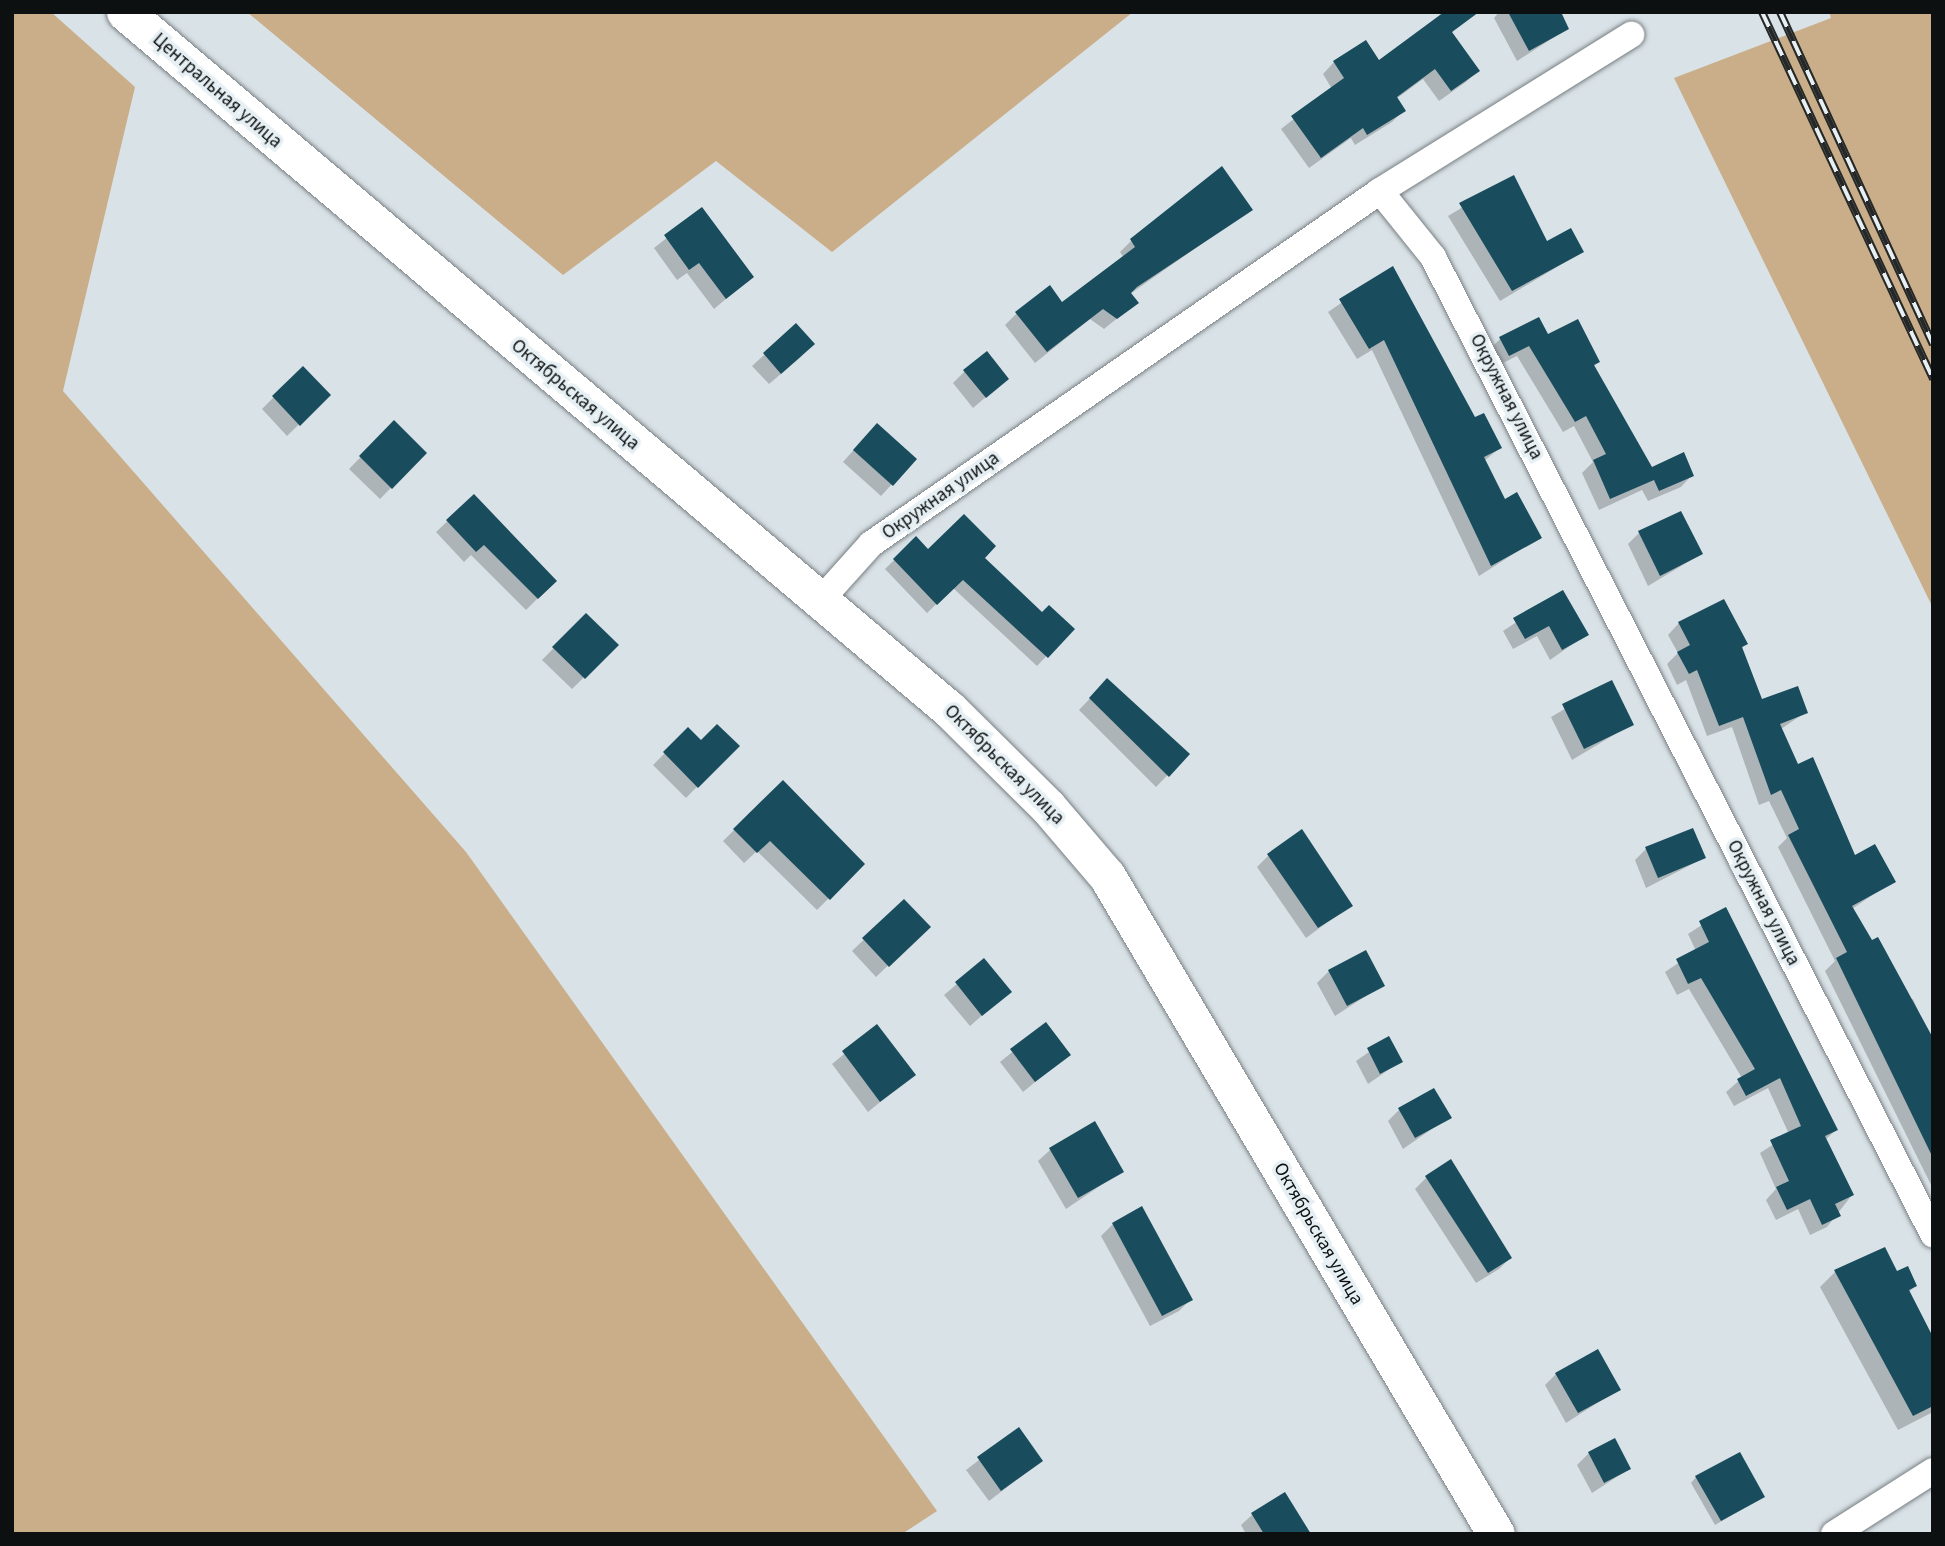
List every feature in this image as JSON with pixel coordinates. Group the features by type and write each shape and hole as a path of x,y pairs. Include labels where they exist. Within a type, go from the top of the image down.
{"main road":[{"name":"Центральная улица","path":"125,12 309,170"},
{"name":"Октябрьская улица","path":"309,170 949,709 1107,876 1496,1533"}],"street":[{"path":"1380,191 1631,35"},
{"name":"Окружная улица","path":"819,602 871,544 1380,191 1433,257 1933,1234"},
{"path":"1835,1534 1933,1471"}],"shaded area":[{"path":"12,12 51,12 135,87 63,391 466,852 937,1511 902,1534 12,1534"},
{"path":"247,12 1133,12 832,252 716,161 563,275"},
{"path":"1829,12 1933,12 1933,608 1674,78 1831,18"}],"building":[{"path":"1444,12 1479,12 1452,32 1480,71 1451,91 1435,69 1397,97 1406,111 1367,135 1363,128 1321,158 1291,116 1344,78 1333,61 1366,40 1379,60"},
{"path":"1508,12 1561,12 1569,29 1529,51"},
{"path":"1222,166 1253,210 1137,287 1131,293 1139,303 1117,319 1103,309 1047,352 1015,312 1050,285 1062,302 1135,247 1130,239"},
{"path":"1514,175 1547,241 1571,228 1584,252 1512,291 1459,203"},
{"path":"702,207 754,277 726,299 699,263 689,270 664,235"},
{"path":"1393,266 1475,417 1484,413 1502,448 1484,457 1505,499 1517,492 1542,538 1491,566 1384,340 1369,349 1339,299"},
{"path":"1539,317 1548,334 1578,319 1600,362 1594,365 1652,467 1684,452 1694,476 1659,491 1654,480 1610,499 1593,460 1606,454 1586,416 1575,422 1529,346 1509,356 1499,337"},
{"path":"796,323 815,344 781,374 763,353"},
{"path":"987,351 1009,379 986,398 963,370"},
{"path":"303,366 331,395 300,426 272,396"},
{"path":"394,420 427,453 392,489 359,456"},
{"path":"877,423 917,459 893,486 853,450"},
{"path":"474,494 557,581 538,599 484,545 476,552 446,520"},
{"path":"1681,511 1703,554 1660,576 1638,531"},
{"path":"964,514 996,546 985,558 1042,612 1049,605 1075,629 1048,658 963,580 937,605 893,559 916,536 928,549"},
{"path":"1563,590 1589,635 1562,650 1549,626 1525,639 1513,618"},
{"path":"1724,599 1748,644 1742,647 1762,699 1798,686 1808,713 1780,724 1798,764 1813,757 1855,855 1875,844 1896,882 1852,906 1872,940 1878,937 1933,1038 1933,1158 1836,958 1847,952 1788,835 1799,829 1781,790 1771,795 1743,717 1719,726 1697,670 1689,674 1677,652 1690,645 1678,622"},
{"path":"586,613 619,645 585,679 552,647"},
{"path":"1107,678 1190,754 1169,777 1089,698"},
{"path":"1612,680 1634,725 1584,749 1562,704"},
{"path":"717,724 740,746 698,788 663,752 688,727 701,740"},
{"path":"783,780 865,864 830,900 770,841 757,853 733,829"},
{"path":"1693,828 1706,858 1658,878 1645,847"},
{"path":"1302,829 1353,906 1318,928 1267,854"},
{"path":"904,899 931,927 889,967 862,938"},
{"path":"1726,907 1838,1130 1825,1136 1854,1195 1835,1204 1841,1216 1822,1225 1810,1199 1787,1210 1776,1187 1789,1181 1770,1140 1801,1126 1780,1078 1746,1096 1737,1079 1755,1069 1701,978 1688,984 1676,959 1709,942 1699,921"},
{"path":"1366,950 1385,986 1347,1006 1328,970"},
{"path":"984,958 1012,992 982,1016 955,982"},
{"path":"1046,1022 1071,1055 1035,1082 1010,1049"},
{"path":"877,1024 916,1075 880,1102 842,1051"},
{"path":"1389,1036 1403,1062 1380,1074 1367,1048"},
{"path":"1434,1088 1452,1118 1415,1138 1398,1108"},
{"path":"1095,1121 1124,1172 1078,1198 1049,1148"},
{"path":"1451,1159 1512,1258 1488,1273 1425,1176"},
{"path":"1142,1206 1193,1300 1162,1316 1112,1223"},
{"path":"1885,1247 1897,1271 1908,1266 1917,1286 1909,1290 1933,1337 1933,1406 1913,1416 1834,1270"},
{"path":"1598,1349 1621,1390 1578,1413 1555,1373"},
{"path":"1019,1427 1043,1461 1001,1491 977,1457"},
{"path":"1615,1438 1631,1469 1604,1483 1588,1452"},
{"path":"1740,1452 1765,1497 1721,1521 1695,1476"},
{"path":"1285,1492 1311,1534 1264,1534 1251,1513"}],"railway":[{"path":"1762,12 1933,379"},
{"path":"1780,12 1933,345"}]}
